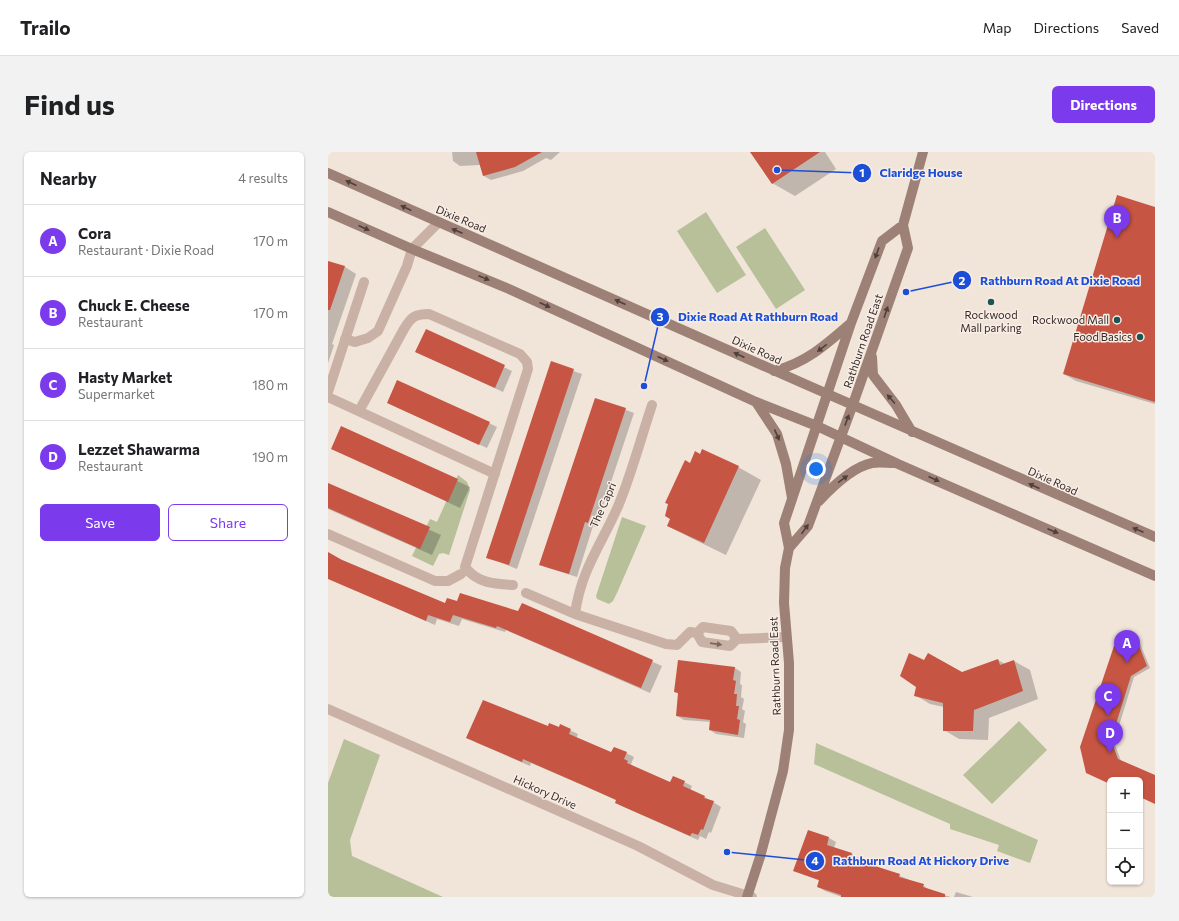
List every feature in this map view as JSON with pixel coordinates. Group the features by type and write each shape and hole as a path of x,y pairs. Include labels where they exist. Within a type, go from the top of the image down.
{"main road":[{"name":"Rathburn Road East","path":"789,548 808,526 873,349 908,248 903,225 923,152"},
{"name":"Dixie Road","path":"328,173 438,223 774,371 853,404 912,432 1155,538"},
{"path":"328,212 412,249 510,289 756,402 841,436 898,464 1155,576"},
{"name":"Rathburn Road East","path":"749,896 783,771 788,736 790,692 786,637 785,568 789,548 784,523 851,323 882,241 903,225"},
{"path":"774,371 791,367 806,359 851,323"},
{"path":"873,349 871,366 873,375 896,405 912,432"},
{"path":"756,402 777,434 786,464 792,500"},
{"path":"815,506 840,482 866,465 874,463 898,464"}],"street":[{"path":"345,339 355,342 368,338 378,331 407,266 412,249 438,223"},
{"path":"328,392 364,282"},
{"path":"359,411 411,317 417,314 429,314 520,354 527,362 528,369 465,567 470,573 489,583 513,585"},
{"path":"328,397 495,474"},
{"name":"The Capri","path":"575,614 578,595 586,569 619,504 652,405"},
{"path":"328,534 435,581 448,581 461,574"},
{"path":"526,593 575,614 666,644 677,645 690,632 697,633"},
{"path":"697,633 703,627 731,631 737,639"},
{"path":"697,633 702,642 730,646 737,639 786,637"},
{"name":"Hickory Drive","path":"328,710 638,846 714,885 749,896"}],"green space":[{"path":"706,212 746,275 717,293 677,231"},
{"path":"765,228 805,290 776,309 736,247"},
{"path":"458,475 467,482 470,490 449,555 443,553 439,554 433,566 412,556 430,519 437,522"},
{"path":"622,517 646,526 617,593 613,601 609,604 597,599 596,596"},
{"path":"1019,721 1047,750 992,804 963,775"},
{"path":"344,739 380,755 350,840 352,856 443,897 328,897 328,783"},
{"path":"816,743 1038,840 1030,863 997,851 999,845 950,829 950,824 814,764"}],"building":[{"path":"476,152 542,152 515,167 483,176"},
{"path":"750,152 820,152 772,184"},
{"name":"Rockwood Mall","path":"1117,195 1155,207 1155,402 1063,374"},
{"path":"328,261 345,266 330,310 328,310"},
{"path":"426,329 505,365 495,388 415,352"},
{"path":"551,361 574,369 509,565 486,558"},
{"path":"397,380 490,422 479,445 387,403"},
{"path":"595,398 626,408 588,523 585,522 569,574 539,565"},
{"path":"341,426 458,479 448,502 331,449"},
{"path":"702,449 739,466 704,543 667,526 670,519 665,516 668,504 665,503 685,460 690,463 695,451 700,454"},
{"path":"328,483 430,527 420,549 328,508"},
{"path":"328,552 342,560 445,603 447,598 457,601 460,593 518,611 522,603 653,660 641,688 497,626 496,628 453,615 450,622 428,615 426,621 328,579"},
{"path":"1136,638 1147,666 1131,676 1111,740 1118,759 1155,775 1155,804 1143,798 1143,777 1107,777 1107,783 1086,773 1080,747 1114,646"},
{"path":"909,653 924,660 928,653 962,672 998,659 1000,665 1014,660 1023,691 974,710 973,731 943,731 943,703 914,696 916,687 900,676"},
{"path":"678,660 735,667 733,680 736,681 734,694 737,694 736,706 739,706 737,719 740,720 738,735 709,730 710,720 676,716 678,693 674,692"},
{"path":"483,700 548,726 549,723 559,727 560,724 571,729 569,734 611,752 614,747 627,752 624,759 628,761 627,763 670,782 673,776 685,781 683,786 705,796 704,798 714,801 703,830 701,829 698,835 692,833 690,836 615,803 616,800 523,759 522,762 466,738"},
{"path":"808,830 829,837 827,845 852,853 851,856 876,864 875,866 900,874 899,877 924,884 923,887 945,894 945,897 841,897 841,895 817,887 819,880 793,871"}],"place":[{"name":"Claridge House","path":"777,170"},
{"name":"Chuck E. Cheese","path":"1117,238"},
{"name":"Rathburn Road At Dixie Road","path":"906,292"},
{"name":"Rockwood Mall parking","path":"991,302"},
{"name":"Rockwood Mall","path":"1117,320"},
{"name":"Food Basics","path":"1140,337"},
{"name":"Dixie Road At Rathburn Road","path":"644,386"},
{"name":"Cora","path":"1127,663"},
{"name":"Hasty Market","path":"1108,716"},
{"name":"Lezzet Shawarma","path":"1110,753"},
{"name":"Rathburn Road At Hickory Drive","path":"727,852"}]}
